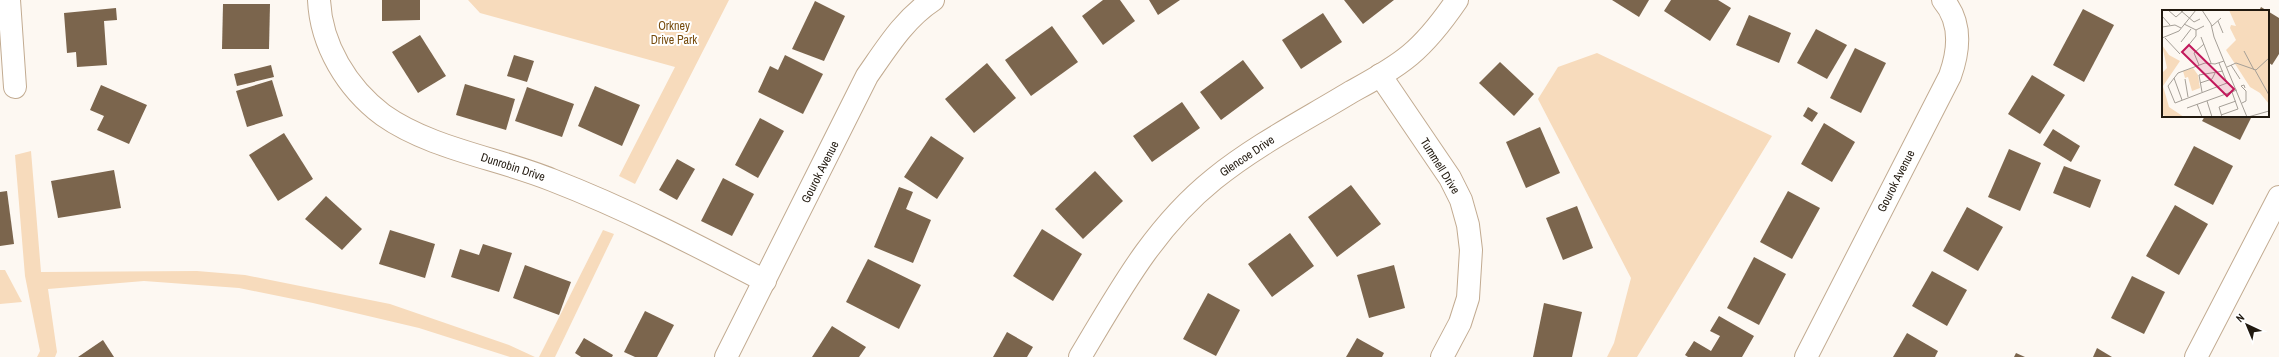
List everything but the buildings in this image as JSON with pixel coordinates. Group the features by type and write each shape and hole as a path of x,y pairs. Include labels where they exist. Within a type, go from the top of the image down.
{"street":[{"path":"9,0 15,87"},
{"name":"Dunrobin Drive","path":"319,0 325,36 339,66 364,99 384,115 405,128 435,140 551,179 644,218 765,281"},
{"name":"Gourok Avenue","path":"726,357 867,76 891,41 914,15 933,0"},
{"name":"Glencoe Drive","path":"1080,357 1137,262 1171,219 1193,198 1214,180 1257,148 1380,75 1411,54 1457,0"},
{"name":"Gourok Avenue","path":"1806,357 1950,76 1956,58 1958,39 1954,21 1943,0"},
{"name":"Tummell Drive","path":"1380,75 1450,178 1461,200 1468,225 1471,250 1468,298 1462,317 1442,357"},
{"path":"2196,357 2279,197"}],"green space":[{"name":"Orkney Drive Park","path":"468,0 729,0 635,184 619,176 675,67 480,13"},
{"path":"1597,53 1772,136 1637,357 1607,357 1614,343 1631,278 1538,99 1558,67"},
{"path":"31,151 41,272 197,271 245,275 390,304 509,345 535,357 510,357 419,328 313,303 239,288 144,281 48,289 57,352 55,357 37,357 40,351 25,276 15,155"},
{"path":"603,230 614,234 555,357 539,357"},
{"path":"0,270 5,270 22,302 0,304"}]}
